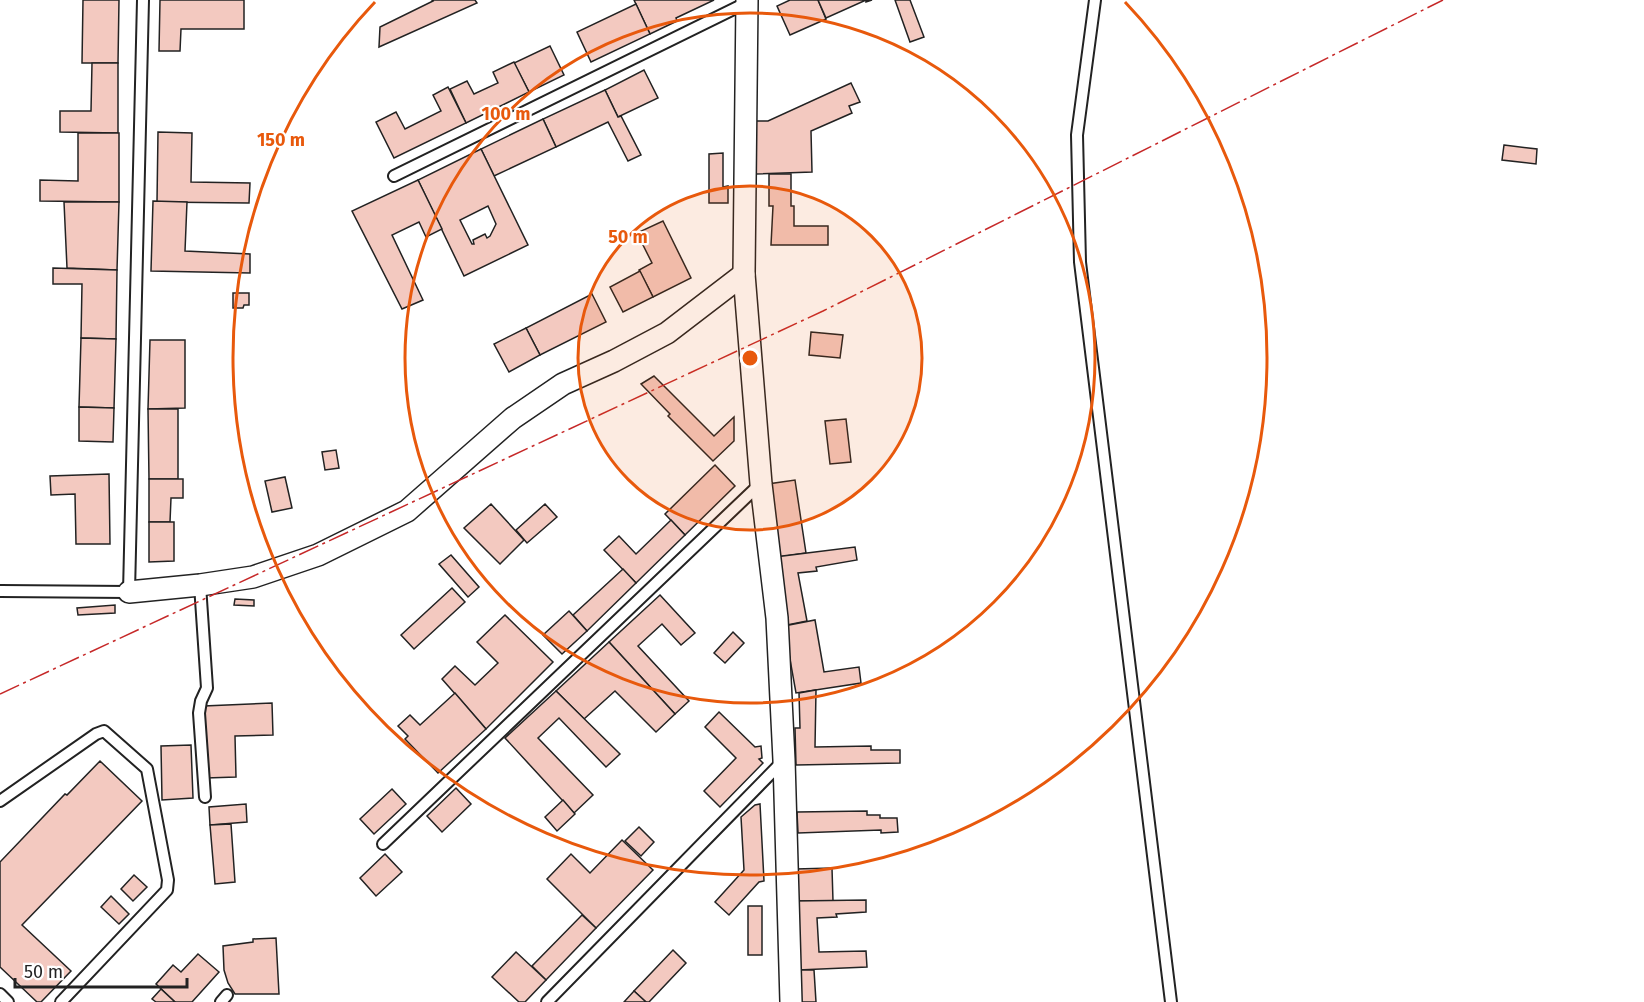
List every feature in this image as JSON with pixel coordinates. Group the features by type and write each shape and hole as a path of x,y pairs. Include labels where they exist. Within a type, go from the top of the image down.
{"street":[{"path":"749,1 744,274 761,484 777,618 784,760 791,1002"},
{"path":"129,592 253,578 318,555 407,511 513,418 563,384 614,361 667,333 744,274"}],"lane":[{"path":"0,591 129,592 142,0"},
{"path":"1095,0 1077,135 1080,262 1171,1002"},
{"path":"394,176 749,1"},
{"path":"383,844 761,484"},
{"path":"200,585 207,688 199,713 206,798"},
{"path":"0,801 96,734 104,731 147,769 168,880 167,890 61,1002"},
{"path":"547,1002 784,760"},
{"path":"0,994 8,1002"}],"building":[{"path":"83,0 119,0 118,63 82,63"},
{"path":"160,0 244,0 244,29 181,29 180,51 159,51"},
{"path":"432,0 475,0 477,3 379,47 380,27"},
{"path":"634,0 714,0 676,18 677,21 650,34"},
{"path":"790,0 818,0 826,19 790,35 777,6"},
{"path":"818,0 866,0 826,18"},
{"path":"895,0 910,0 924,37 910,42"},
{"path":"636,4 650,34 591,62 577,32"},
{"path":"550,46 564,75 529,92 514,63"},
{"path":"514,62 529,92 466,123 450,89 467,81 474,94 498,83 493,72"},
{"path":"92,63 118,63 118,133 60,132 60,111 91,111"},
{"path":"644,70 658,98 618,117 605,90"},
{"path":"851,83 860,102 849,106 852,113 811,131 812,172 756,174 756,121 768,121"},
{"path":"448,87 466,123 394,158 376,122 396,112 405,129 441,111 433,95"},
{"path":"605,90 641,155 628,161 608,122 556,147 543,119"},
{"path":"543,119 556,147 494,176 481,149"},
{"path":"158,132 192,133 191,182 250,183 249,203 157,202"},
{"path":"78,133 119,133 119,202 40,201 40,180 78,181"},
{"path":"1504,145 1537,149 1536,164 1502,160"},
{"path":"481,149 528,245 464,276 418,180","holes":["488,206 496,224 490,236 487,238 485,234 473,240 474,244 472,244 460,220"]},
{"path":"723,153 723,187 728,186 728,203 709,203 709,154"},
{"path":"769,174 791,174 791,206 794,206 794,226 828,226 828,245 771,245 773,206 769,206"},
{"path":"418,180 442,229 426,237 419,222 392,235 423,300 402,309 352,211"},
{"path":"153,201 187,202 185,251 250,254 250,273 151,271"},
{"path":"64,202 119,202 117,270 67,268"},
{"path":"663,221 691,278 653,297 639,270 652,263 637,233"},
{"path":"53,268 117,270 116,339 81,338 82,284 53,284"},
{"path":"640,271 653,297 623,312 610,287"},
{"path":"233,293 249,293 249,305 244,305 243,308 233,308"},
{"path":"592,294 606,322 540,355 526,328"},
{"path":"526,328 540,355 509,372 494,344"},
{"path":"811,332 843,335 840,358 809,355"},
{"path":"81,338 116,339 114,408 79,407"},
{"path":"150,340 185,340 185,408 148,409"},
{"path":"654,376 714,436 734,417 734,441 713,461 668,416 670,414 641,384"},
{"path":"79,407 114,408 113,442 79,441"},
{"path":"148,409 178,409 178,479 149,479"},
{"path":"846,419 851,462 830,464 825,421"},
{"path":"336,450 339,468 325,470 322,452"},
{"path":"715,465 735,486 685,535 665,514"},
{"path":"109,474 110,544 76,544 75,494 51,495 50,476"},
{"path":"285,477 292,508 272,512 265,481"},
{"path":"149,479 183,479 183,498 171,498 170,522 149,522"},
{"path":"795,480 806,553 779,557 768,484"},
{"path":"491,504 524,540 500,564 464,528"},
{"path":"545,504 557,517 527,543 516,530"},
{"path":"671,520 685,535 636,583 604,550 619,536 636,554"},
{"path":"149,522 174,522 174,561 149,562"},
{"path":"855,547 857,560 816,567 817,571 798,573 807,621 787,625 775,557"},
{"path":"451,555 479,587 468,597 439,564"},
{"path":"623,569 636,583 587,631 573,615"},
{"path":"452,588 465,602 414,649 401,635"},
{"path":"660,595 695,633 681,645 662,624 638,646 689,701 675,714 609,642"},
{"path":"235,599 254,600 254,606 234,605"},
{"path":"115,605 115,613 78,615 77,608"},
{"path":"569,611 587,631 562,654 543,635"},
{"path":"505,615 553,662 486,729 442,679 455,666 475,685 498,663 477,642"},
{"path":"815,620 824,672 859,667 861,683 796,693 784,626"},
{"path":"733,632 744,643 725,663 714,653"},
{"path":"609,642 675,714 656,732 615,691 584,719 556,691"},
{"path":"816,690 815,747 871,746 871,750 900,750 900,763 796,765 795,728 800,728 799,693"},
{"path":"556,691 620,754 606,767 559,718 538,738 593,795 574,813 505,738"},
{"path":"455,693 486,729 438,773 405,739 408,736 398,726 410,715 420,725"},
{"path":"272,703 273,735 235,736 236,777 206,778 204,706"},
{"path":"719,712 755,747 761,746 762,758 759,759 763,763 720,807 704,791 736,758 705,727"},
{"path":"191,745 193,798 162,800 161,746"},
{"path":"100,761 142,801 22,925 71,971 41,1002 37,1002 0,967 0,862"},
{"path":"456,788 471,804 442,832 427,816"},
{"path":"392,789 406,804 374,834 360,819"},
{"path":"563,800 575,814 557,831 545,817"},
{"path":"246,804 247,822 210,825 209,807"},
{"path":"760,804 764,881 759,882 729,915 715,902 744,870 741,817 755,805"},
{"path":"867,811 867,815 897,818 898,832 881,833 881,830 798,833 797,812"},
{"path":"231,824 235,882 215,884 210,825"},
{"path":"639,827 654,842 641,856 625,841"},
{"path":"622,840 653,870 596,928 547,879 571,854 590,873"},
{"path":"385,854 402,872 376,896 360,878"},
{"path":"832,868 833,901 796,901 796,869"},
{"path":"134,875 147,887 133,901 121,889"},
{"path":"111,896 129,914 119,924 101,907"},
{"path":"866,900 866,912 817,918 819,952 866,951 867,967 798,970 794,901"},
{"path":"748,906 762,906 762,955 748,955"},
{"path":"582,915 596,928 546,980 532,966"},
{"path":"276,938 279,994 235,994 224,970 223,946 253,942 253,939"},
{"path":"673,950 686,963 649,1002 646,1002 634,991"},
{"path":"516,952 546,980 525,1002 519,1002 492,977"},
{"path":"198,954 219,972 192,1002 175,1002 156,984 173,965 181,972"},
{"path":"798,970 814,970 816,1002 799,1002"},
{"path":"161,989 175,1002 156,1002 152,999"},
{"path":"634,991 646,1002 624,1002"}],"power":[{"path":"0,694 823,311 1443,0"}]}
